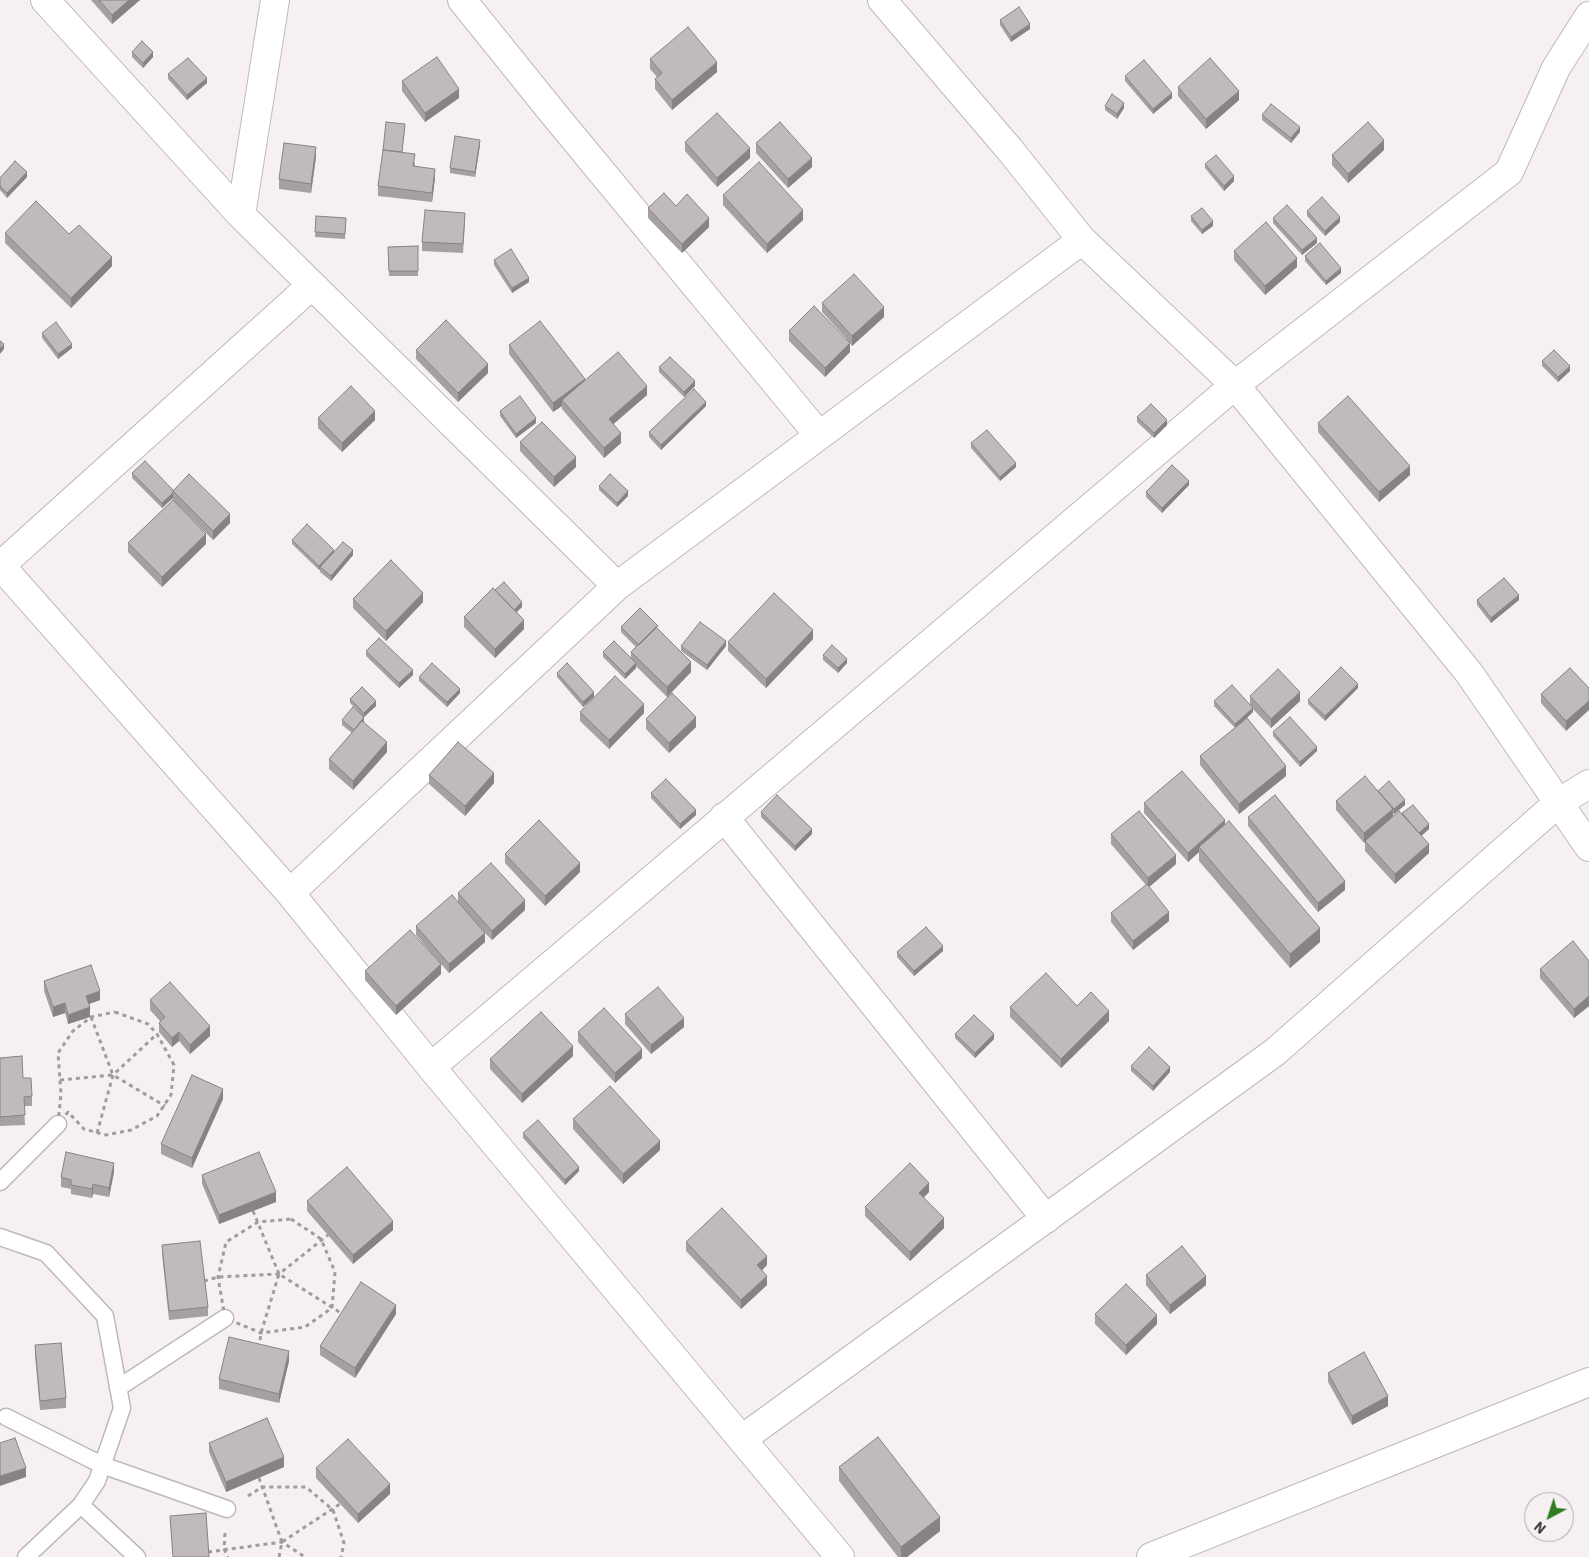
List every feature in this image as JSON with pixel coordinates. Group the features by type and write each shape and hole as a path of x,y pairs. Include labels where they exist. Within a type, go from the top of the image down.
{"street":[{"path":"45,0 241,215 617,586"},
{"path":"241,215 276,0"},
{"path":"462,0 553,114 818,434"},
{"path":"882,0 1010,150 1082,240 1235,385 1469,673 1589,847"},
{"path":"430,1067 1235,385 1509,172 1556,68 1589,16"},
{"path":"290,893 617,586 818,434 1082,240"},
{"path":"312,284 0,566 290,893 430,1067 840,1557"},
{"path":"742,1439 1274,1052 1558,803 1589,784"},
{"path":"724,818 1046,1219"},
{"path":"1151,1557 1589,1382"}],"lane":[{"path":"0,1182 58,1124"},
{"path":"0,1237 46,1253 104,1316 122,1408 97,1481 81,1505 26,1557"},
{"path":"118,1388 225,1318"},
{"path":"6,1417 102,1465 227,1509"},
{"path":"81,1505 137,1557"}],"path":[{"path":"115,1012 148,1024 157,1034 174,1065 171,1095 158,1116 131,1130 106,1135 84,1129 68,1112 58,1124 60,1080 58,1052 73,1031 91,1017 115,1012"},
{"path":"91,1017 113,1075"},
{"path":"97,1133 113,1075 157,1034"},
{"path":"60,1080 113,1075 164,1106"},
{"path":"253,1211 279,1274 345,1316"},
{"path":"291,1219 321,1239 335,1272 332,1308 304,1327 261,1333 225,1318 218,1277 226,1242 258,1222 291,1219"},
{"path":"258,1353 261,1333 279,1274 321,1239 328,1236"},
{"path":"204,1281 218,1277 279,1274"},
{"path":"259,1478 282,1542 279,1557"},
{"path":"227,1509 262,1487 306,1487 333,1510 344,1543 341,1557"},
{"path":"208,1552 282,1542 340,1504"},
{"path":"282,1542 305,1557"}],"building":[{"path":"99,0 129,0 112,15"},
{"path":"1019,7 1030,24 1011,37 1000,20"},
{"path":"688,27 717,62 672,100 655,79 662,73 650,59"},
{"path":"142,41 153,52 143,63 132,52"},
{"path":"437,57 459,89 425,113 402,81"},
{"path":"188,58 207,78 187,95 168,74"},
{"path":"1210,58 1239,91 1206,119 1178,87"},
{"path":"1144,60 1172,93 1153,109 1125,76"},
{"path":"1112,94 1124,103 1117,114 1105,106"},
{"path":"1271,104 1300,127 1291,138 1262,115"},
{"path":"717,113 750,148 717,178 685,142"},
{"path":"386,122 405,124 402,152 383,150"},
{"path":"780,122 812,158 788,179 756,143"},
{"path":"1368,122 1384,140 1348,174 1332,155"},
{"path":"455,136 480,140 475,172 450,168"},
{"path":"284,143 316,147 311,184 279,179"},
{"path":"383,150 415,154 413,166 435,169 432,193 378,186"},
{"path":"1216,155 1234,176 1224,186 1205,164"},
{"path":"15,161 27,172 7,193 0,186 0,178"},
{"path":"759,162 803,210 767,244 723,195"},
{"path":"664,193 676,206 687,194 709,218 682,244 648,208"},
{"path":"1322,197 1340,217 1325,231 1307,211"},
{"path":"36,201 69,234 79,225 112,257 71,298 5,233"},
{"path":"1287,205 1317,238 1302,250 1273,218"},
{"path":"1202,208 1213,221 1202,230 1191,216"},
{"path":"425,210 465,213 463,244 422,242"},
{"path":"316,216 346,218 345,234 315,232"},
{"path":"1266,222 1297,258 1265,286 1234,251"},
{"path":"1320,243 1341,268 1326,281 1305,256"},
{"path":"418,246 418,271 389,271 388,247"},
{"path":"511,249 529,278 512,288 494,260"},
{"path":"854,274 884,307 852,336 822,303"},
{"path":"814,306 850,343 825,368 789,331"},
{"path":"446,320 488,364 458,393 416,350"},
{"path":"540,321 585,379 553,403 509,345"},
{"path":"56,322 72,344 58,354 42,333"},
{"path":"0,341 4,344 0,349"},
{"path":"1554,350 1570,366 1558,377 1542,361"},
{"path":"618,352 647,386 609,419 621,433 604,448 562,400"},
{"path":"670,357 695,381 684,392 659,367"},
{"path":"351,386 375,411 342,443 318,418"},
{"path":"694,389 706,402 661,445 649,432"},
{"path":"520,396 536,418 516,434 500,411"},
{"path":"1348,396 1410,466 1379,492 1318,423"},
{"path":"1151,404 1167,420 1154,433 1137,417"},
{"path":"542,422 576,457 554,477 520,442"},
{"path":"987,430 1016,463 1000,477 971,443"},
{"path":"145,461 173,490 173,493 162,503 132,473"},
{"path":"1172,465 1189,481 1162,508 1146,492"},
{"path":"189,474 230,514 213,531 173,491"},
{"path":"610,474 628,491 617,503 599,486"},
{"path":"173,500 206,534 162,577 128,543"},
{"path":"307,524 334,550 319,566 292,540"},
{"path":"343,542 353,550 331,576 320,567"},
{"path":"391,560 423,593 386,631 353,599"},
{"path":"1504,578 1519,595 1491,618 1477,600"},
{"path":"504,582 522,602 514,610 495,590"},
{"path":"493,588 524,620 495,649 464,617"},
{"path":"774,593 813,630 766,679 728,642"},
{"path":"640,608 658,626 639,645 621,627"},
{"path":"700,622 726,641 707,665 681,646"},
{"path":"656,627 691,662 667,687 631,652"},
{"path":"379,638 413,670 399,683 366,651"},
{"path":"614,641 636,663 625,674 603,652"},
{"path":"832,645 847,659 838,668 823,655"},
{"path":"432,663 460,689 447,702 419,677"},
{"path":"567,663 594,692 583,702 557,673"},
{"path":"1341,667 1358,684 1325,716 1308,700"},
{"path":"1570,668 1589,688 1589,701 1566,721 1541,694"},
{"path":"1278,669 1300,692 1271,719 1250,696"},
{"path":"615,676 644,704 609,740 580,712"},
{"path":"1232,685 1253,708 1235,724 1214,701"},
{"path":"362,687 376,701 364,713 350,699"},
{"path":"672,693 696,717 669,743 646,719"},
{"path":"353,707 364,717 354,730 342,720"},
{"path":"1290,717 1317,747 1300,762 1273,732"},
{"path":"1247,718 1286,766 1239,804 1200,756"},
{"path":"362,721 387,742 353,781 329,759"},
{"path":"458,742 494,773 465,806 429,775"},
{"path":"1182,771 1225,820 1188,853 1144,803"},
{"path":"1365,776 1393,809 1364,833 1336,801"},
{"path":"666,779 696,810 680,824 651,793"},
{"path":"1389,781 1405,800 1394,809 1378,791"},
{"path":"777,795 812,829 795,846 761,812"},
{"path":"1275,795 1345,881 1318,903 1248,817"},
{"path":"1413,805 1429,824 1419,833 1402,813"},
{"path":"1139,811 1176,855 1148,878 1111,834"},
{"path":"1399,811 1429,844 1395,874 1365,841"},
{"path":"539,820 580,863 545,896 505,854"},
{"path":"1229,821 1320,928 1290,954 1199,847"},
{"path":"491,863 525,900 492,931 458,893"},
{"path":"1147,884 1169,912 1133,941 1111,913"},
{"path":"452,895 485,933 449,964 416,926"},
{"path":"926,927 943,946 914,971 897,952"},
{"path":"410,930 441,964 396,1006 365,971"},
{"path":"1573,941 1589,961 1589,996 1574,1009 1540,969"},
{"path":"91,965 100,991 86,996 90,1007 68,1015 65,1003 53,1007 44,981"},
{"path":"1046,973 1077,1006 1091,992 1109,1011 1061,1059 1010,1007"},
{"path":"170,982 210,1026 190,1045 179,1032 172,1038 159,1023 165,1017 150,1000"},
{"path":"658,987 684,1018 651,1045 625,1014"},
{"path":"604,1008 642,1049 615,1073 578,1032"},
{"path":"541,1012 573,1046 522,1094 490,1059"},
{"path":"974,1015 994,1034 975,1053 955,1034"},
{"path":"1149,1047 1170,1067 1153,1086 1131,1066"},
{"path":"22,1056 23,1078 31,1078 32,1096 24,1097 25,1115 0,1117 0,1058"},
{"path":"192,1075 223,1089 192,1158 161,1144"},
{"path":"610,1086 660,1141 623,1174 573,1119"},
{"path":"538,1120 579,1167 565,1180 523,1133"},
{"path":"66,1152 114,1163 109,1188 93,1184 92,1189 71,1185 71,1180 61,1177"},
{"path":"259,1152 276,1192 219,1215 202,1175"},
{"path":"910,1163 929,1183 919,1193 944,1218 910,1252 865,1207"},
{"path":"347,1167 393,1221 353,1255 307,1201"},
{"path":"722,1208 767,1256 757,1265 767,1276 741,1300 686,1242"},
{"path":"200,1241 208,1307 169,1311 162,1245"},
{"path":"1182,1246 1206,1276 1170,1305 1146,1275"},
{"path":"361,1282 396,1305 355,1368 320,1346"},
{"path":"1126,1284 1157,1315 1126,1345 1095,1314"},
{"path":"229,1337 289,1351 279,1394 219,1379"},
{"path":"61,1343 66,1398 40,1401 35,1345"},
{"path":"1364,1352 1388,1396 1352,1416 1328,1373"},
{"path":"267,1418 284,1457 226,1482 209,1443"},
{"path":"878,1437 940,1517 901,1547 839,1467"},
{"path":"15,1438 26,1468 0,1476 0,1443"},
{"path":"348,1439 390,1484 358,1514 316,1468"},
{"path":"206,1513 209,1557 173,1557 170,1516"}]}
